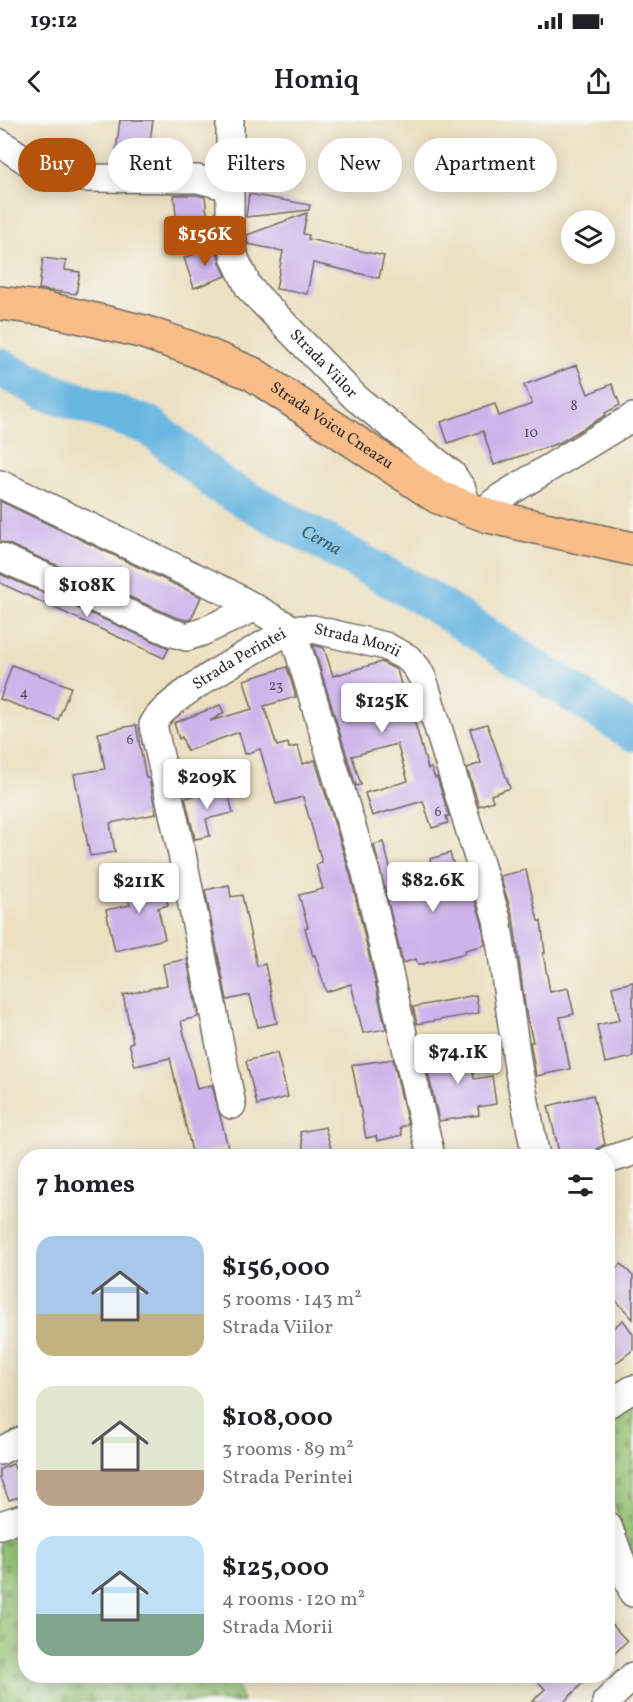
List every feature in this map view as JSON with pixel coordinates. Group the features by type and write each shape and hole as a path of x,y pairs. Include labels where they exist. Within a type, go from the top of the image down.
{"main road":[{"name":"Strada Voicu Cneazu","path":"0,303 47,309 144,332 190,348 253,374 438,497 478,513 633,549"}],"street":[{"name":"Strada Viilor","path":"230,120 230,138"},
{"path":"0,143 30,163 55,174 83,178 205,181"},
{"name":"Strada Viilor","path":"229,192 230,229 235,259 249,288 356,398 452,474 478,513"},
{"path":"478,513 501,496 633,417"},
{"path":"0,484 227,592 292,629"},
{"path":"0,556 170,632 187,637 213,628 254,608"},
{"name":"Strada Perintei","path":"232,1105 182,854 153,725 156,717 178,698 292,629 366,873 429,1149"},
{"name":"Strada Morii","path":"292,629 313,629 385,646 408,658 423,679 496,919 518,1067 535,1149"},
{"path":"615,1158 633,1152"},
{"path":"615,1400 633,1389"},
{"path":"0,1451 18,1442"},
{"path":"0,1525 18,1519"},
{"path":"615,1545 633,1593"},
{"path":"606,1702 633,1676"}],"green space":[{"path":"633,1400 633,1557 615,1508 615,1409"},
{"path":"18,1528 18,1683 236,1683 243,1702 0,1702 0,1534"}],"building":[{"path":"120,120 153,120 150,138 118,138"},
{"path":"249,194 310,205 309,210 246,217"},
{"path":"174,195 205,197 208,221 177,224"},
{"path":"307,213 303,234 309,235 308,239 384,256 379,278 313,263 307,294 276,289 283,251 248,244 247,235"},
{"path":"216,246 226,276 194,288 184,258"},
{"path":"43,258 66,261 65,270 80,272 76,294 39,289"},
{"path":"577,365 588,394 612,384 620,405 559,443 494,465 483,431 448,443 441,422 495,404 499,416 532,404 524,385"},
{"path":"0,501 201,597 191,619 175,617 0,542"},
{"path":"0,574 169,648 164,658 0,583"},
{"path":"313,645 324,648 333,676 381,662 397,670 428,769 431,768 435,778 437,777 449,816 446,816 448,823 432,828 423,801 372,816 365,793 408,781 397,744 352,756 361,785 356,786"},
{"path":"12,665 71,687 58,720 0,699"},
{"path":"287,667 296,697 264,706 277,746 288,743 289,748 298,746 303,764 315,760 351,877 386,1029 363,1033 351,984 326,992 315,955 313,956 299,895 323,889 316,865 322,862 303,797 276,804 260,749 245,754 239,732 187,751 182,737 179,739 174,723 220,705 224,713 210,721 252,709 244,680"},
{"path":"487,724 510,788 491,795 493,801 479,806 467,768 481,763 470,729"},
{"path":"136,725 146,778 149,778 156,814 110,823 115,852 90,856 74,774 105,769 98,733"},
{"path":"227,788 233,813 206,819 210,836 195,839 185,798"},
{"path":"383,842 392,874 395,873 399,892 436,883 430,859 450,853 458,881 468,879 482,922 485,945 465,950 466,953 418,965 416,959 403,963 374,845"},
{"path":"526,870 538,921 541,921 545,953 543,953 550,992 568,988 574,1014 560,1017 570,1069 536,1076 530,1042 533,1042 526,1013 513,917 500,876"},
{"path":"151,873 153,883 162,881 168,905 158,908 165,939 115,951 106,910 130,905 123,881"},
{"path":"229,885 231,897 242,895 257,966 265,964 277,1023 258,1027 250,995 227,1000 205,890"},
{"path":"187,959 198,1017 181,1021 197,1089 212,1085 228,1147 191,1149 170,1058 135,1066 129,1043 133,1042 123,995 167,985 163,964"},
{"path":"633,982 633,1057 605,1063 597,1025 620,1020 612,987"},
{"path":"476,995 479,1013 417,1024 413,1007"},
{"path":"469,1048 474,1079 492,1076 496,1104 478,1107 479,1115 439,1121 424,1055"},
{"path":"277,1053 288,1097 257,1105 246,1061"},
{"path":"393,1059 408,1125 400,1127 402,1135 377,1141 376,1136 366,1138 352,1065"},
{"path":"593,1095 605,1144 597,1149 558,1149 548,1106"},
{"path":"325,1127 331,1149 304,1149 300,1132"},
{"path":"621,1264 633,1276 633,1319 615,1300 615,1270"},
{"path":"623,1320 633,1334 633,1350 615,1364 615,1326"},
{"path":"13,1464 18,1476 18,1497 9,1500 0,1478 0,1469"},
{"path":"615,1628 627,1641 615,1653"},
{"path":"539,1683 583,1683 564,1702 532,1702 545,1689"}],"waterway":[{"name":"Cerna","path":"0,368 47,391 150,426 220,485 431,601 633,732"}]}
